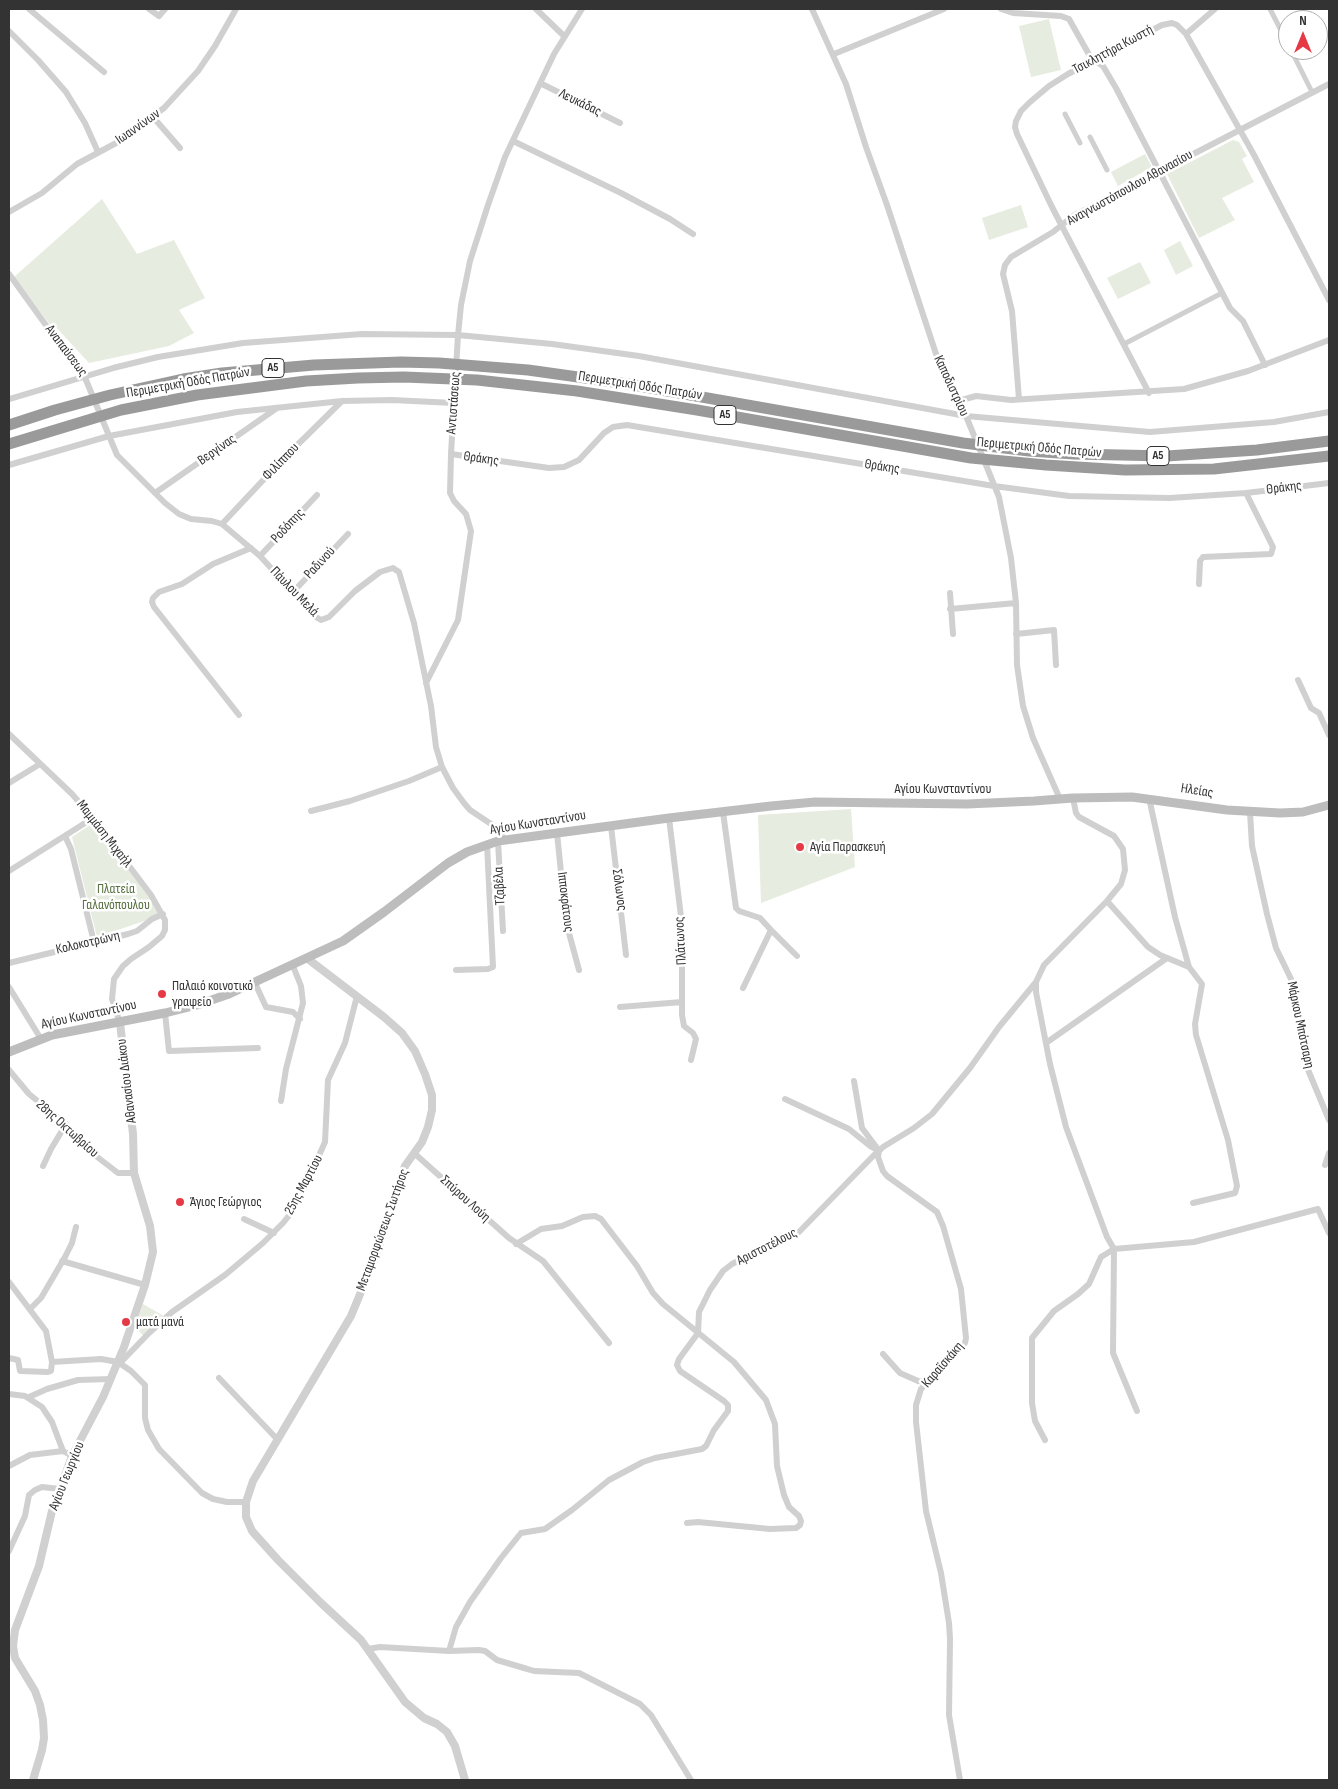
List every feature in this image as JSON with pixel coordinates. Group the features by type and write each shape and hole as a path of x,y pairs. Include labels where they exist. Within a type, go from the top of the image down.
{"highway":[{"name":"Περιμετρική Οδός Πατρών","path":"9,425 110,395 183,379 268,369 359,362 438,363 528,370 628,384 963,443 1074,454 1167,456 1257,450 1329,441"},
{"name":"Περιμετρική Οδός Πατρών","path":"9,444 121,410 197,394 252,387 358,378 439,378 477,380 578,391 992,460 1090,468 1168,470 1249,466 1329,456"}],"main road":[{"name":"Ηλείας","path":"1060,799 1149,798 1250,812 1280,813 1303,812 1329,805"},
{"name":"Αγίου Κωνσταντίνου","path":"9,1052 61,1033 120,1023 215,1000 255,983 343,941 448,863 486,844 669,818 808,803 967,804 1060,799"}],"street":[{"path":"29,9 104,72"},
{"path":"149,9 159,16 165,9"},
{"name":"Ιωαννίνων","path":"9,212 42,193 77,164 128,135 172,100 198,71 236,9"},
{"path":"536,9 564,36"},
{"name":"Αντιστάσεως","path":"426,683 458,620 471,531 466,514 454,501 450,493 458,335 470,260 488,205 513,141 564,36 582,9"},
{"name":"Καποδιστρίου","path":"812,9 846,84 939,363 966,416 1000,504 1008,537 1016,603 1018,674 1026,718 1060,799"},
{"path":"834,54 944,9"},
{"path":"1001,9 1013,13 1069,18 1089,55 1103,66 1116,88 1230,308 1243,320 1264,365"},
{"path":"1215,9 1186,34 1240,130 1329,300"},
{"path":"1270,9 1278,25"},
{"name":"Τσικλητήρα Κωστή","path":"1062,225 1018,134 1016,121 1025,107 1049,86 1068,74 1162,25 1172,23 1177,25 1186,34"},
{"path":"9,31 66,92 85,123 98,152"},
{"path":"1296,60 1312,92"},
{"name":"Λευκάδας","path":"540,84 620,123"},
{"name":"Αναγνωστόπουλου Αθανασίου","path":"1019,399 1012,311 1004,279 1004,269 1007,261 1016,253 1074,216 1329,84"},
{"path":"1065,114 1080,143"},
{"path":"152,117 180,148"},
{"path":"1090,137 1108,170"},
{"path":"513,141 621,193 670,219 693,234"},
{"path":"1062,225 1149,393"},
{"name":"Αναπαύσεως","path":"9,274 86,376 109,436"},
{"path":"1124,344 1222,293"},
{"path":"9,399 158,357 243,343 362,334 458,335 552,344 639,356 966,416 1150,432 1274,422 1329,412"},
{"path":"958,401 976,396 1005,400 1184,390 1240,374 1329,340"},
{"path":"9,465 109,436 214,415 342,401 392,400 454,403"},
{"name":"Φιλίππου","path":"222,524 281,461 342,401"},
{"name":"Βεργίνας","path":"155,493 278,407"},
{"name":"Θράκης","path":"451,454 549,468 564,467 579,460 604,433 613,428 627,425 994,486 1069,496 1170,498 1246,493 1329,483"},
{"name":"Πάυλου Μελά","path":"109,436 117,455 172,509 185,517 222,524 260,556 316,617 325,619 355,591 380,572 390,568 397,570 401,577 414,623 426,683"},
{"path":"1199,584 1200,561 1203,557 1271,554 1272,547 1246,493"},
{"name":"Ροδόπης","path":"260,556 317,495"},
{"name":"Ραδινού","path":"293,592 348,534"},
{"path":"239,715 156,610 152,602 153,598 161,591 182,584 213,564 251,548"},
{"path":"950,593 953,634"},
{"path":"950,609 1016,603"},
{"path":"1016,634 1054,630 1056,665"},
{"path":"1298,680 1311,708 1319,713 1329,735"},
{"path":"426,683 436,747 442,767 453,788 464,803 470,810 497,828 501,841"},
{"name":"Μαμμάση Μιχαήλ","path":"9,734 72,794 93,818 136,875 162,914"},
{"path":"9,783 40,764"},
{"path":"311,811 350,801 409,781 442,767"},
{"path":"879,1151 918,1126 932,1114 1036,982 1044,965 1107,901 1121,884 1126,870 1123,849 1114,836 1079,817 1076,813 1073,798"},
{"path":"1149,798 1175,917 1189,967 1202,984 1195,1024 1196,1035 1228,1140 1237,1190 1235,1193 1193,1203"},
{"path":"723,812 736,908 739,911 760,918 797,956"},
{"name":"Μάρκου Μπότσαρη","path":"1250,812 1252,846 1267,914 1276,948 1291,979 1306,1065 1329,1120"},
{"path":"9,871 93,818"},
{"name":"Πλάτωνος","path":"669,818 682,925 682,1015 684,1026 693,1033 696,1039 691,1060"},
{"name":"Σόλωνος","path":"611,826 626,955"},
{"name":"Ιπποκράτους","path":"557,833 566,922 579,970"},
{"path":"65,836 71,849 94,942"},
{"name":"Τζαβέλα","path":"501,841 503,931"},
{"path":"456,970 488,969 492,967 486,844"},
{"path":"1107,901 1148,947 1167,958 1189,967"},
{"name":"Κολοκοτρώνη","path":"9,963 136,931 162,914"},
{"name":"Αθανασίου Διάκου","path":"134,1173 133,1134 120,1023 112,999 114,979 123,966 162,936 166,925 162,914"},
{"path":"743,988 770,930"},
{"path":"1046,1043 1167,958"},
{"name":"Μεταμορφώσεως Σωτήρος","path":"246,1502 253,1482 277,1439 351,1316 375,1258 405,1166 422,1142 430,1118 432,1103 428,1080 414,1051 402,1033 308,959"},
{"path":"281,1102 291,1047 302,1011 303,994 293,966"},
{"path":"1036,982 1037,1002 1066,1127 1107,1237 1114,1250 1113,1353 1137,1411"},
{"path":"255,983 266,1007 293,1012 300,1019"},
{"path":"9,988 41,1039"},
{"name":"25ης Μαρτίου","path":"118,1362 123,1360 149,1332 172,1312 225,1275 274,1234 291,1213 324,1147 327,1132 328,1080 345,1043 357,996"},
{"path":"620,1007 682,1002"},
{"path":"165,1013 169,1051 258,1048"},
{"name":"28ης Οκτωβρίου","path":"9,1070 29,1094 66,1124 96,1156 118,1172 134,1173"},
{"path":"854,1081 862,1128 879,1151"},
{"path":"785,1099 850,1129 879,1151"},
{"path":"43,1166 66,1124"},
{"name":"Αριστοτέλους","path":"698,1334 698,1312 723,1272 732,1264 750,1254 799,1232 879,1151"},
{"name":"Καραϊσκάκη","path":"879,1151 879,1164 887,1176 937,1212 943,1226 961,1289 965,1342 927,1382 918,1398 916,1422 926,1511 941,1573 949,1624 949,1715 960,1780"},
{"name":"Σπύρου Λούη","path":"414,1153 516,1244 543,1261 609,1343"},
{"path":"1324,1165 1329,1153"},
{"name":"Αγίου Γεωργίου","path":"33,1780 44,1738 43,1720 35,1691 15,1658 14,1638 23,1607 39,1566 52,1511 72,1456 111,1379 146,1285 151,1263 152,1241 146,1211 134,1173"},
{"path":"1045,1440 1036,1420 1032,1403 1032,1338 1054,1310 1089,1284 1101,1258 1114,1250 1194,1242 1318,1209 1329,1233"},
{"path":"516,1244 541,1230 562,1226 583,1217 595,1216 601,1220 637,1266 653,1293 663,1304 734,1362 766,1400 775,1424 777,1466 784,1496 789,1507 801,1520 800,1526 790,1529 747,1528 698,1522 687,1523"},
{"path":"244,1220 274,1234"},
{"path":"30,1309 41,1298 72,1243 76,1228"},
{"path":"62,1261 146,1285"},
{"path":"9,1282 46,1331 52,1362 51,1370 48,1372 20,1371 18,1360 9,1358"},
{"path":"449,1651 456,1627 470,1602 500,1558 521,1533 527,1531 536,1532 544,1529 572,1510 609,1480 643,1462 702,1449 706,1446 718,1422 728,1411 728,1405 680,1371 677,1364 698,1334"},
{"path":"883,1354 900,1373 927,1382"},
{"path":"52,1362 101,1359 118,1362 131,1371 145,1385 145,1418 148,1430 156,1444 202,1493 227,1502 246,1502 246,1517 252,1531 300,1582 368,1649 405,1702 424,1718 443,1727 448,1732 465,1780"},
{"path":"219,1378 277,1439"},
{"path":"29,1398 47,1389 78,1380 111,1379"},
{"path":"9,1394 29,1398 42,1407 49,1416 63,1451"},
{"path":"9,1466 30,1455 63,1451 72,1456"},
{"path":"9,1551 25,1516 29,1495 42,1487 60,1490"},
{"path":"368,1649 380,1647 449,1651 479,1650 485,1651 497,1660 534,1671 579,1673 640,1704 651,1715 691,1780"}],"green space":[{"path":"1049,19 1061,70 1031,77 1019,26"},
{"path":"1233,140 1239,142 1247,156 1242,159 1254,182 1222,198 1235,220 1199,238 1167,174"},
{"path":"1145,154 1152,167 1118,186 1111,172"},
{"path":"102,199 137,254 174,240 205,298 179,310 194,333 169,346 89,363 53,324 51,326 14,277"},
{"path":"1021,205 1028,227 989,240 982,218"},
{"path":"1180,241 1193,266 1176,275 1164,250"},
{"path":"1140,262 1151,283 1118,299 1107,278"},
{"path":"851,809 855,867 761,903 758,815"},
{"name":"Πλατεία Γαλανόπουλου","path":"93,823 162,915 97,937 72,837"},
{"path":"143,1304 164,1316 144,1336 135,1328"}],"place":[{"name":"Αγία Παρασκευή","path":"800,847"},
{"name":"Παλαιό κοινοτικό γραφείο","path":"162,994"},
{"name":"Άγιος Γεώργιος","path":"180,1202"},
{"name":"ματά μανά","path":"126,1322"}]}
